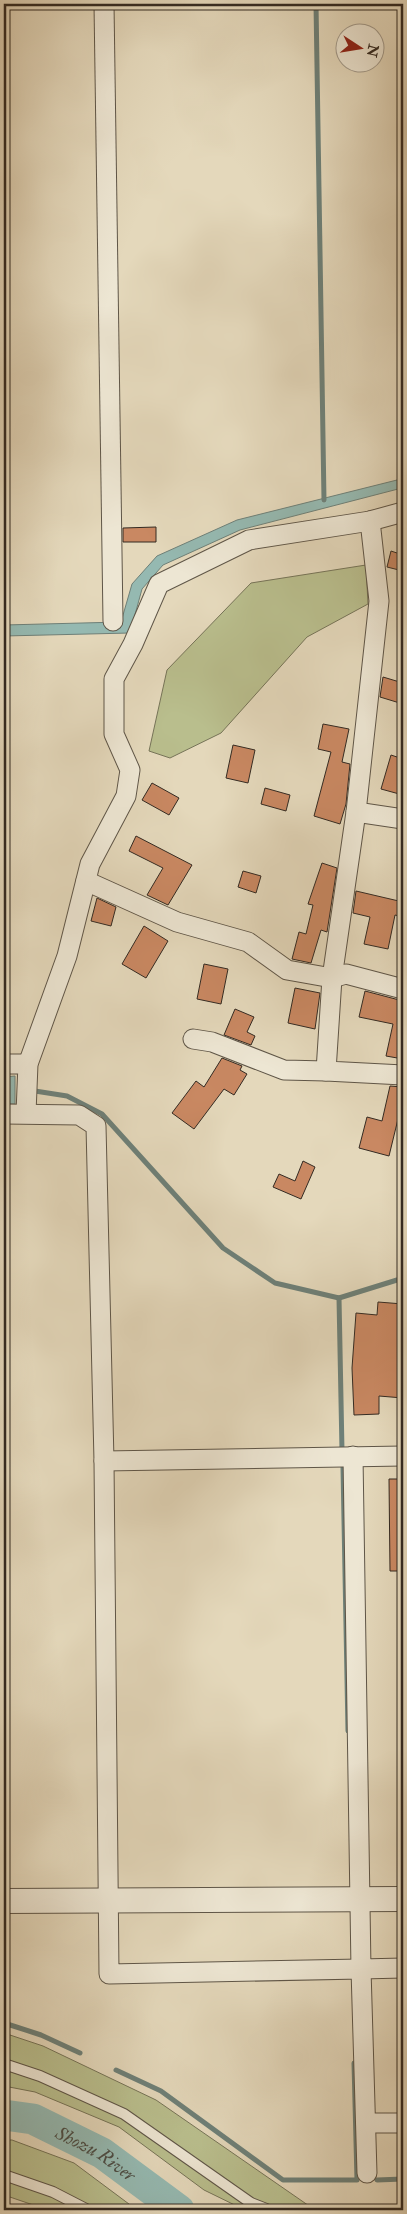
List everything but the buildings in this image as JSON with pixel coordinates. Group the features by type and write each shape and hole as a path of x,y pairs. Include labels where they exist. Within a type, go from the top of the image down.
{"street":[{"path":"104,4 113,621"},
{"path":"26,1113 28,1064 66,956 90,864 126,796 130,770 114,734 114,679 159,584 249,540 370,521 403,512"},
{"path":"326,1071 332,978 356,812 379,601 370,521"},
{"path":"356,812 403,819"},
{"path":"86,880 177,922 248,942 287,970 332,978 346,974 403,988"},
{"path":"193,1039 212,1042 284,1070 403,1075"},
{"path":"4,1064 28,1064"},
{"path":"4,1114 79,1115 96,1126 104,1461 109,1974 403,1968"},
{"path":"353,1456 361,1968 367,2173"},
{"path":"104,1461 403,1456"},
{"path":"4,1901 403,1899"},
{"path":"366,2123 403,2123"}],"lane":[{"path":"4,2064 40,2076 124,2114 251,2202 269,2210"},
{"path":"4,2175 52,2192 88,2210"}],"green space":[{"path":"366,565 368,604 307,637 221,733 170,758 149,751 167,670 251,583"},
{"path":"4,2033 43,2046 156,2100 315,2210 245,2210 204,2190 119,2127 35,2092 4,2086"},
{"path":"4,2140 12,2140 74,2163 137,2210 48,2210 4,2195"}],"water":[{"path":"403,472 402,488 240,530 163,565 142,589 130,633 4,636 4,625 121,622 132,584 157,556 237,520 397,480"},
{"path":"15,1076 15,1104 4,1104 4,1077"}],"waterway":[{"path":"316,4 324,500"},
{"path":"35,1091 67,1096 102,1114 223,1248 275,1283 339,1298 397,1280 403,1280"},
{"path":"339,1298 342,1451"},
{"path":"343,1467 348,1731"},
{"path":"4,2023 41,2035 80,2053"},
{"path":"116,2070 161,2091 283,2180 357,2180 354,2063"},
{"name":"Shozu River","path":"4,2115 33,2119 102,2153 179,2210"},
{"path":"377,2180 403,2179"}]}
